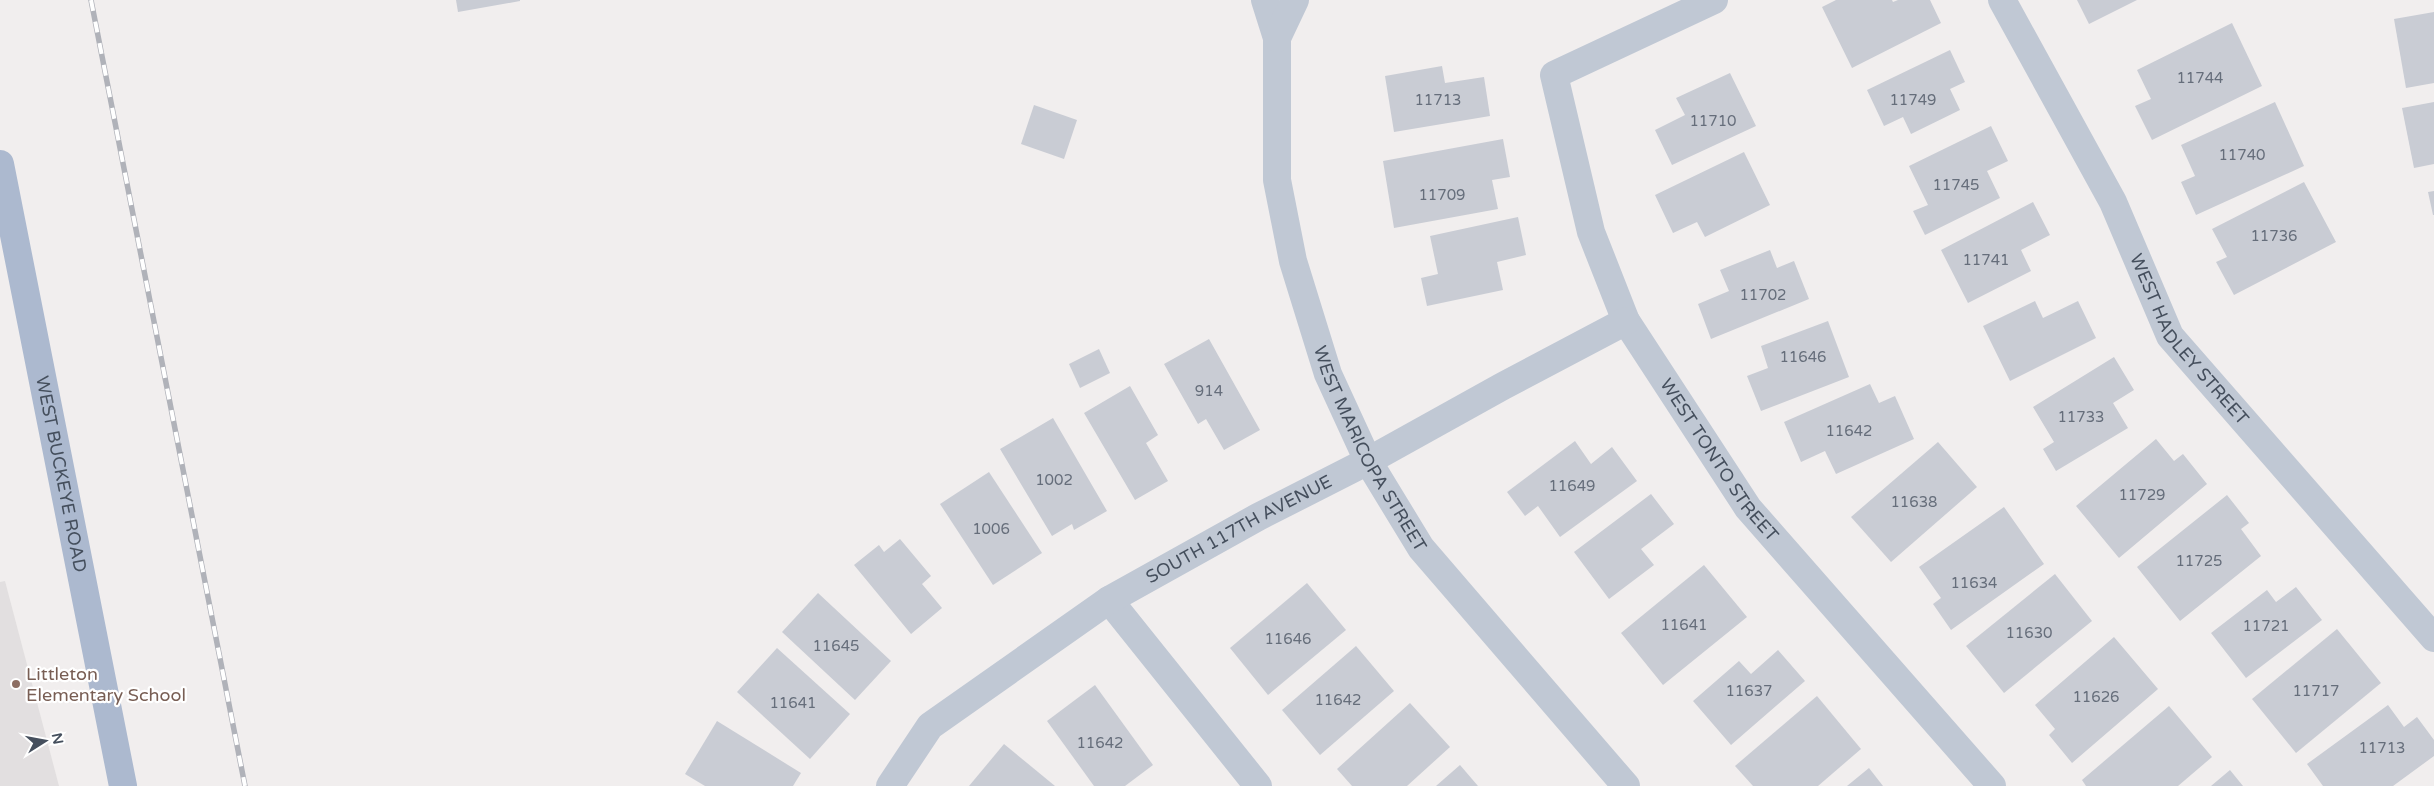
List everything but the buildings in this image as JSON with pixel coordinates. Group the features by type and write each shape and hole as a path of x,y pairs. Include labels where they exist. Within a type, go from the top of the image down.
{"main road":[{"name":"WEST BUCKEYE ROAD","path":"0,164 123,786"}],"street":[{"name":"WEST MARICOPA STREET","path":"1265,0 1277,38 1277,180 1293,261 1328,374 1368,461 1421,548 1626,786"},
{"name":"WEST MARICOPA STREET","path":"1277,38 1295,0"},
{"name":"WEST TONTO STREET","path":"1714,0 1554,75 1591,232 1626,321 1748,508 1992,786"},
{"name":"WEST HADLEY STREET","path":"2002,0 2113,202 2170,336 2434,638"},
{"name":"SOUTH 117TH AVENUE","path":"890,786 930,726 1109,600 1258,517 1368,461 1503,386 1626,321"},
{"path":"1109,600 1258,786"}],"shaded area":[{"name":"Littleton Elementary School","path":"5,581 59,786 0,786 0,582"}],"railway":[{"path":"91,0 245,786"}],"place":[{"name":"Littleton Elementary School","path":"16,684"}]}
